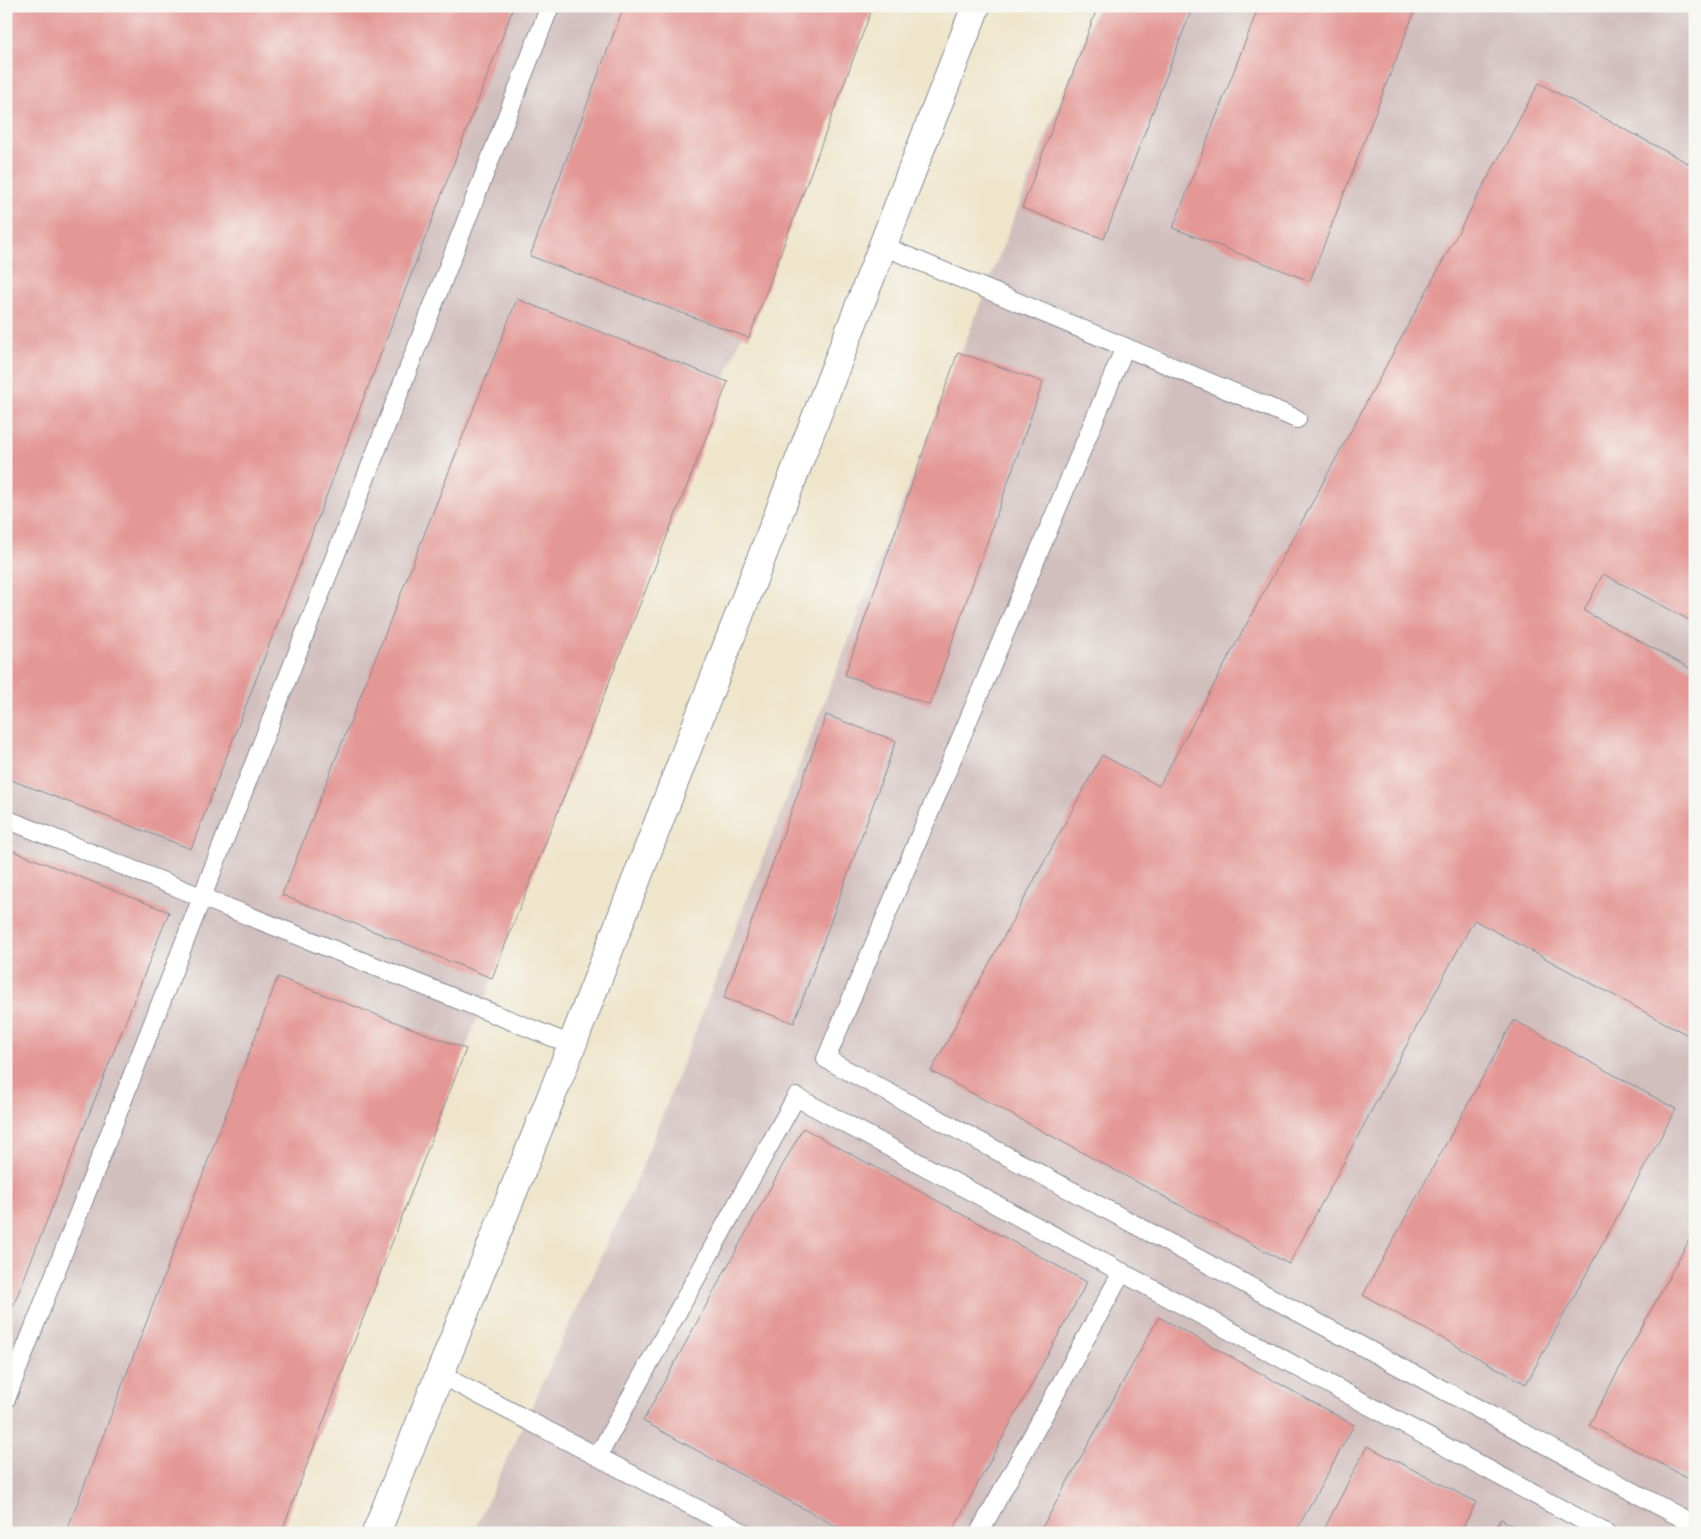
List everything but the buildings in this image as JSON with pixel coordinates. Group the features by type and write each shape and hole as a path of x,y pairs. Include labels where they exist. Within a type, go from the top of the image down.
{"street":[{"path":"376,1533 572,1045 976,6"}],"lane":[{"path":"6,1399 550,6"},
{"path":"883,246 1297,419"},
{"path":"1125,347 826,1059 1695,1525"},
{"path":"6,819 572,1045"},
{"path":"598,1456 796,1097 1606,1533"},
{"path":"979,1533 1122,1272"},
{"path":"439,1374 744,1533"}],"shaded area":[{"path":"6,6 869,6 278,1533 6,1533"},
{"path":"1097,6 1695,6 1695,1533 473,1533 639,1175"}]}
